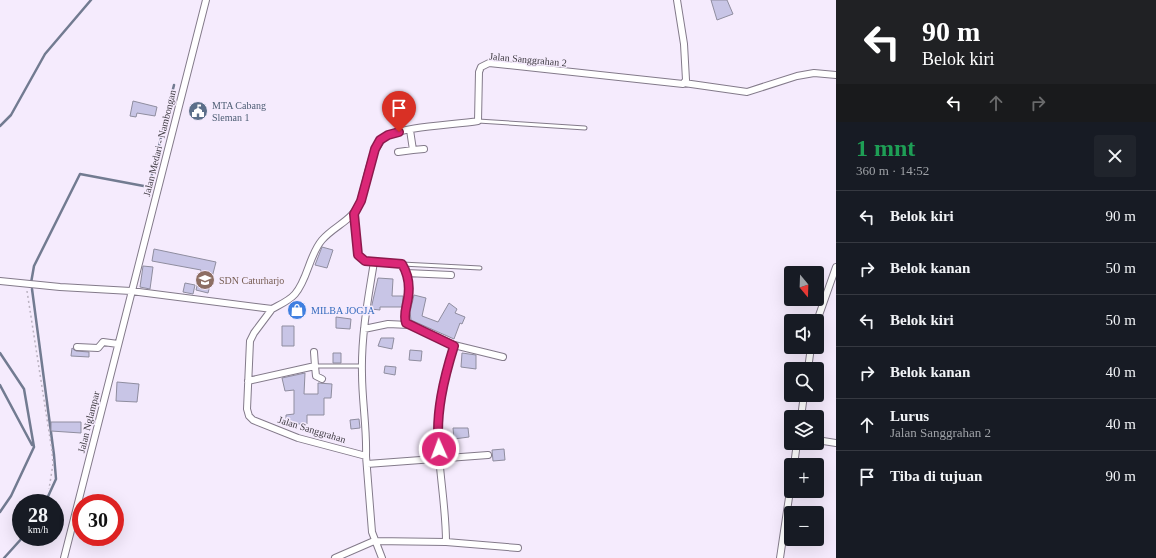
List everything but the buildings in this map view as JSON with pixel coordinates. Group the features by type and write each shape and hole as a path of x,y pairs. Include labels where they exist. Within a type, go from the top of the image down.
{"street":[{"name":"Jalan Medari - Nambongan","path":"131,291 206,0"},
{"path":"677,0 684,44 686,80 684,83"},
{"name":"Jalan Sanggrahan 2","path":"478,121 479,72 481,67 489,63 681,84 684,83 747,92 797,76 814,73 836,75"},
{"path":"0,281 131,291 272,309 295,294 318,246 323,239 354,214 361,201 375,149 380,140 388,135 410,130 478,121"},
{"path":"410,130 413,150"},
{"path":"398,152 424,149"},
{"path":"354,214 358,255 365,261 402,264 406,273 409,290 405,316 409,325"},
{"path":"374,262 364,329 362,366 367,428 366,456 372,532 374,541 382,558"},
{"path":"819,314 836,267"},
{"path":"406,273 451,275"},
{"name":"Jalan Nglampar","path":"64,558 131,291"},
{"name":"Jalan Sanggrahan","path":"272,309 254,333 250,341 247,409 249,416 253,420 298,438 366,456"},
{"path":"364,329 388,324 409,325 454,346 503,357"},
{"path":"77,346 98,348 103,342 118,344"},
{"path":"446,542 438,438 439,416 444,384 454,346"},
{"path":"314,352 316,376 322,379"},
{"path":"248,382 315,366"},
{"path":"824,441 836,443"},
{"path":"367,464 488,455"},
{"path":"780,558 789,498"},
{"path":"335,558 374,541 446,542 518,548"}],"lane":[{"path":"478,121 585,128"},
{"path":"402,264 480,268"},
{"path":"315,366 362,366"}],"path":[{"path":"26,284 52,451 53,464 49,489"}],"waterway":[{"path":"0,126 11,115 45,54 91,0"},
{"path":"31,283 34,266 80,174 149,187 174,85"},
{"path":"32,289 54,455 56,479 49,494"},
{"path":"0,353 24,389 34,447 11,496 0,512"},
{"path":"0,385 32,445"},
{"path":"4,558 15,546"}],"place":[{"name":"MTA Cabang Sleman 1","path":"198,111"},
{"name":"SDN Caturharjo","path":"205,280"},
{"name":"MILBA JOGJA","path":"297,310"}],"route":[{"path":"399,132 388,135 380,140 375,149 361,201 354,214 358,255 365,261 402,264 406,273 409,290 405,316 406,323 454,346 440,405 438,438 439,449"}]}
